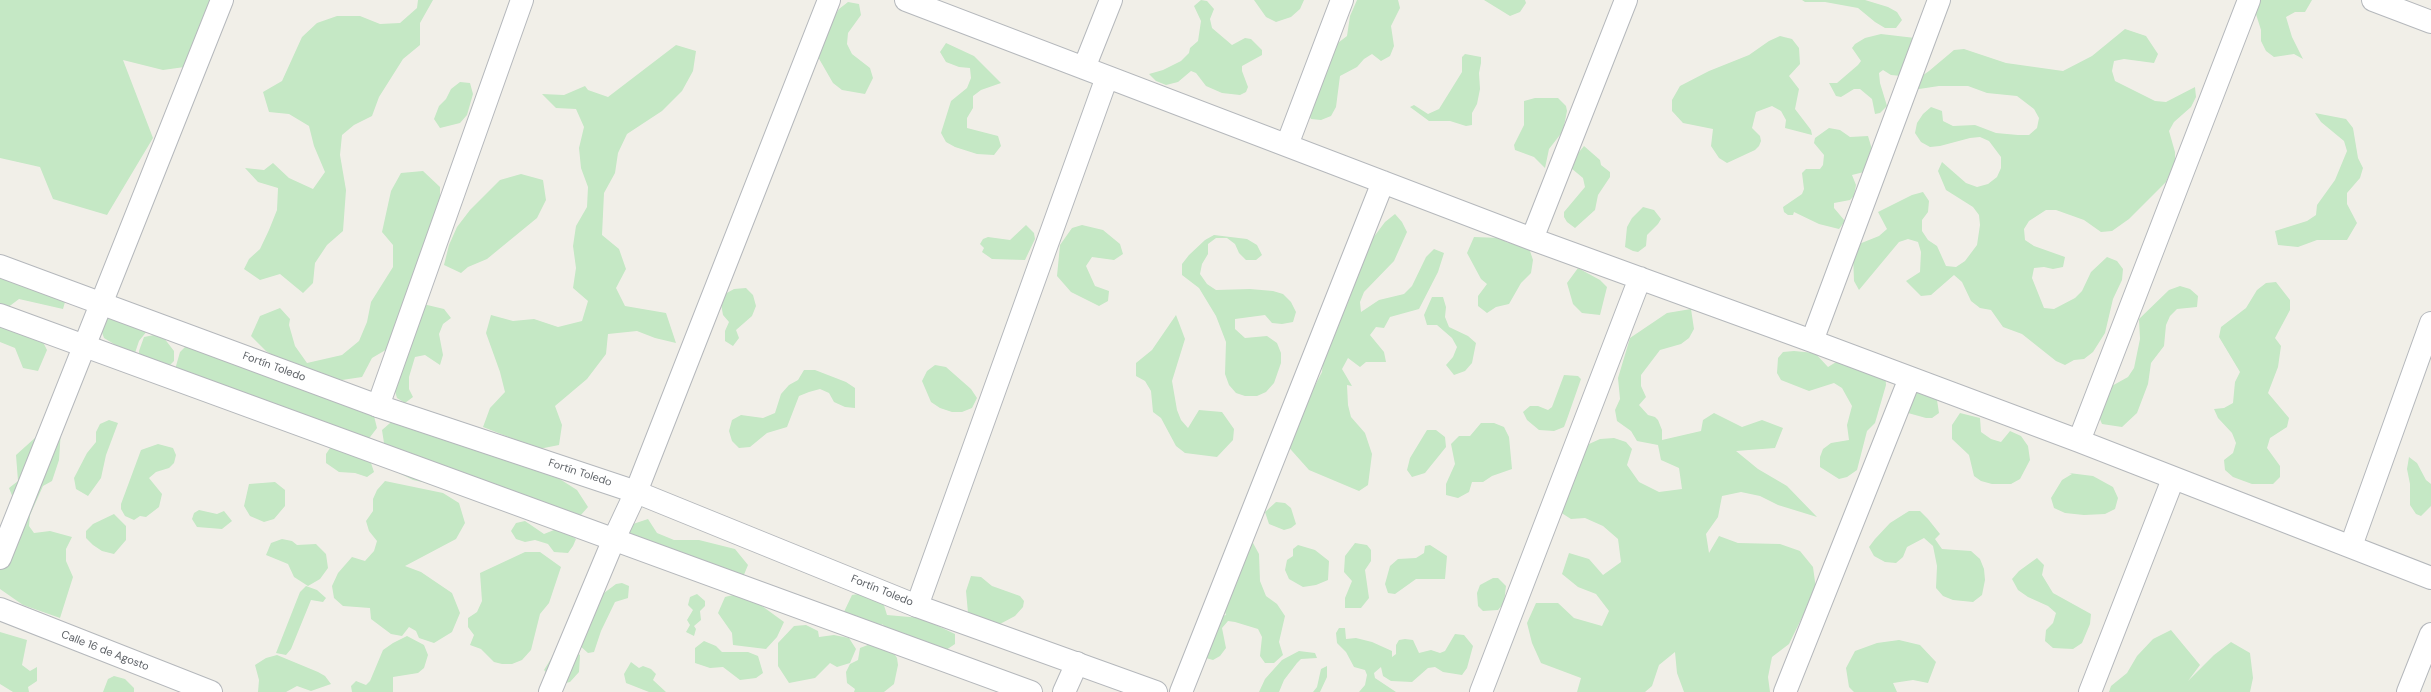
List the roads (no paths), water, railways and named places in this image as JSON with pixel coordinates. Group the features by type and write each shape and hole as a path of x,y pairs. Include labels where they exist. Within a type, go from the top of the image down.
{"street":[{"path":"0,558 86,346 101,303 222,0"},
{"path":"378,406 522,0"},
{"path":"550,692 614,539 636,492 829,0"},
{"path":"906,0 1532,239 1812,341 2079,441 2173,479 2351,546 2431,578"},
{"path":"1084,68 1111,0"},
{"path":"1286,146 1342,0"},
{"path":"1532,239 1626,0"},
{"path":"1812,341 1939,0"},
{"path":"2079,441 2249,0"},
{"path":"2373,0 2431,22"},
{"path":"917,606 1107,77"},
{"path":"1181,692 1383,182"},
{"name":"Fortín Toledo","path":"0,266 378,406 636,492 917,606 1156,692"},
{"path":"1481,692 1640,278"},
{"path":"0,315 1031,692"},
{"path":"2351,546 2431,323"},
{"path":"1786,692 1910,378"},
{"path":"2090,692 2173,479"},
{"name":"Calle 16 de Agosto","path":"0,609 211,692"},
{"path":"2408,692 2431,634"},
{"path":"1064,692 1077,663"}]}
